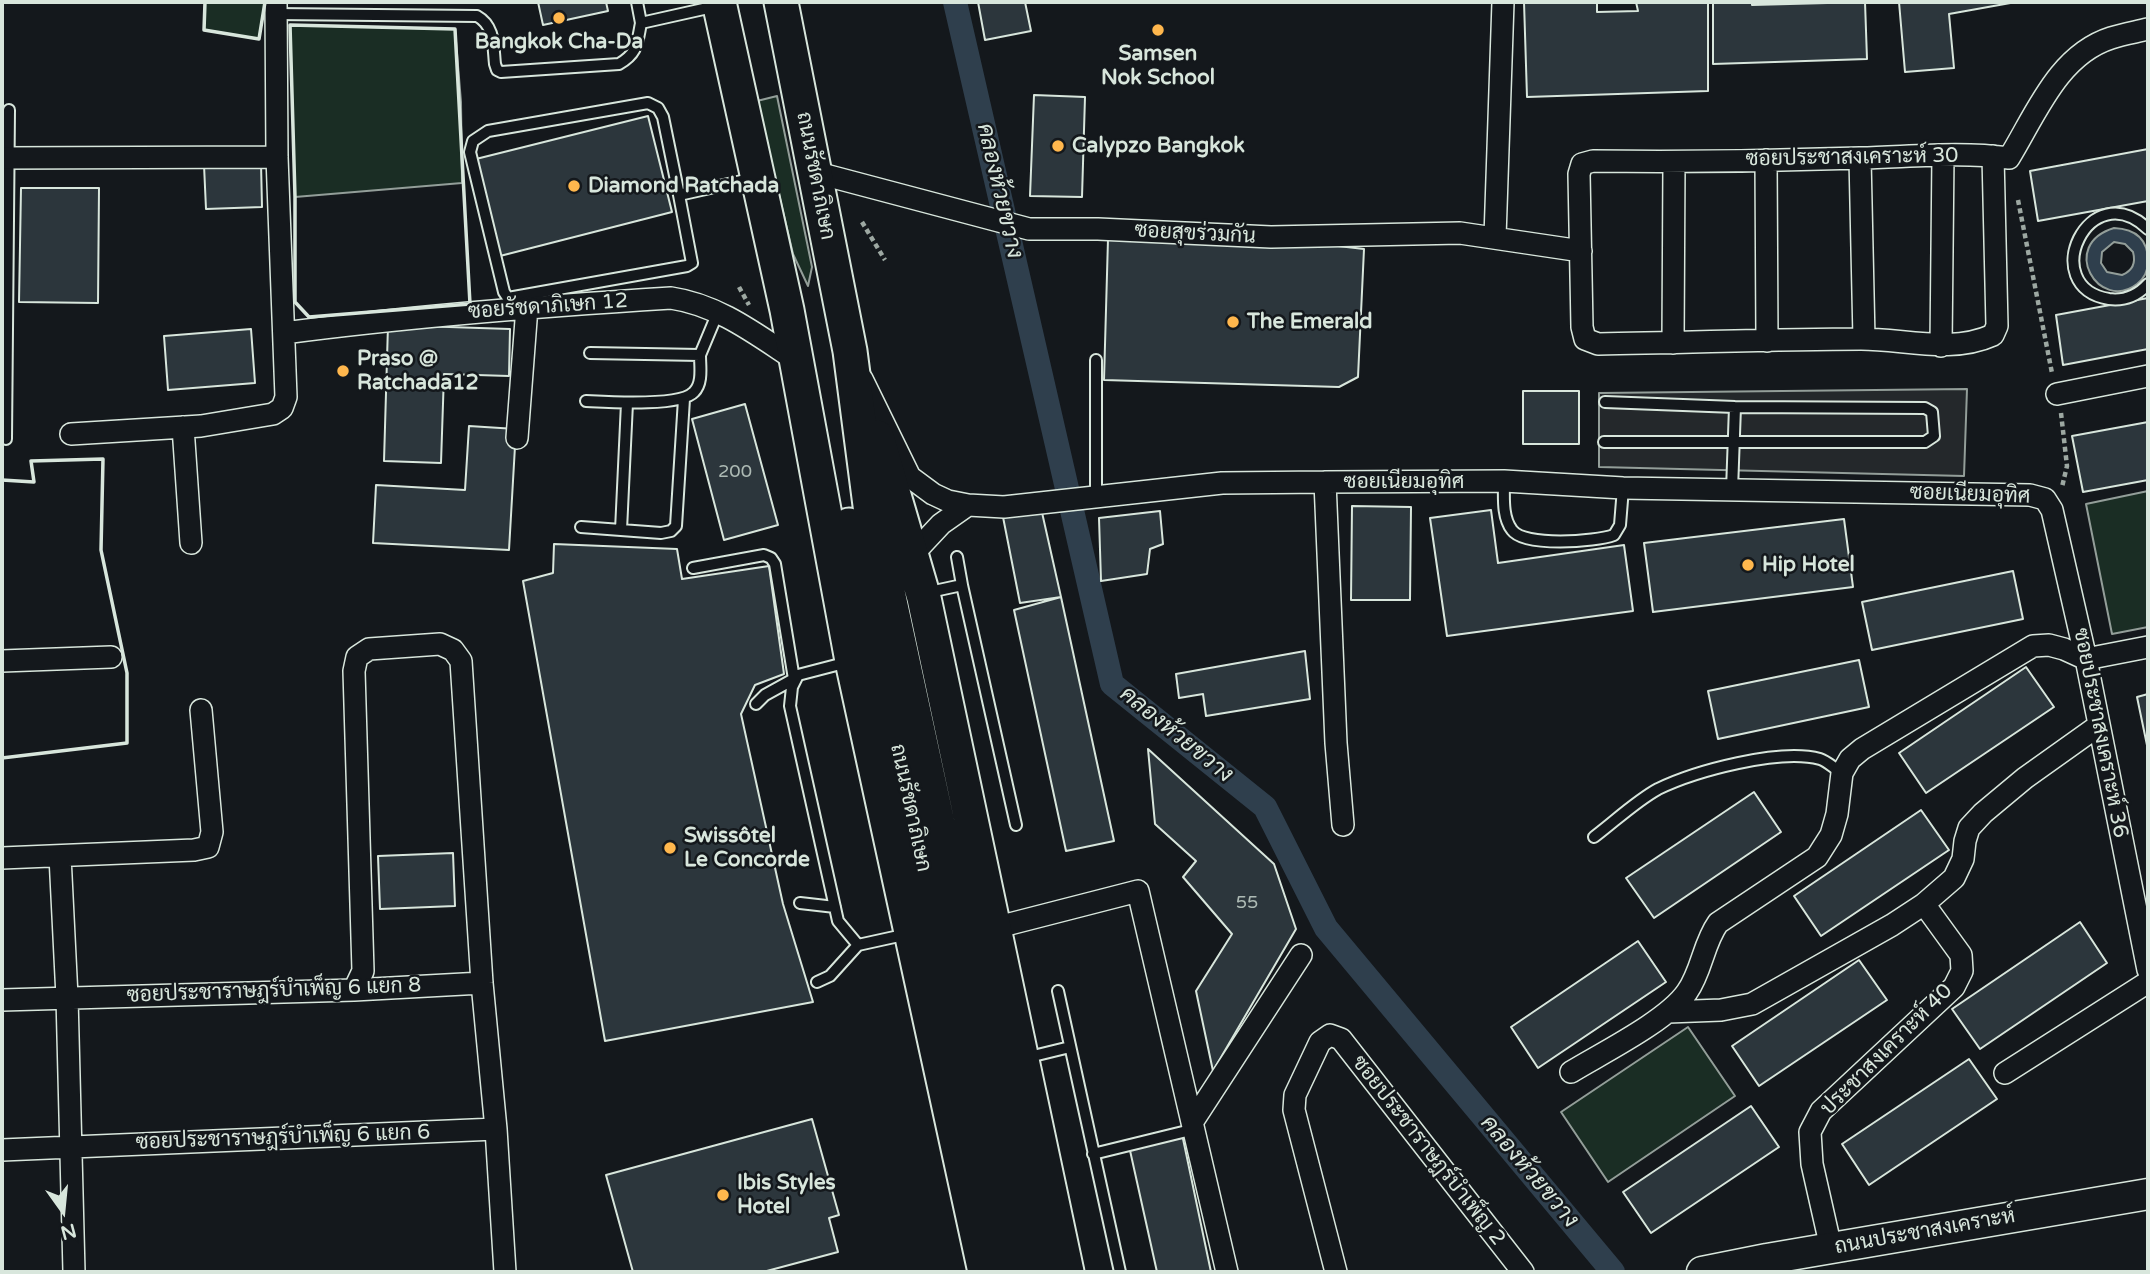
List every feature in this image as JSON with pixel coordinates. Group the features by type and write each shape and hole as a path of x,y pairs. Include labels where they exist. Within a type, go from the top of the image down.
{"main road":[{"name":"ถนนรัชดาภิเษก","path":"781,2 850,351 871,513 1035,1272"},
{"name":"ถนนรัชดาภิเษก","path":"719,3 795,354 852,661 985,1272"},
{"name":"ถนนรัชดาภิเษก","path":"850,351 923,594 1066,1272"},
{"name":"ถนนรัชดาภิเษก","path":"795,354 848,518 1010,1272"},
{"name":"ถนนประชาสงเคราะห์","path":"1702,1272 2148,1195"}],"street":[{"path":"1495,237 1503,2"},
{"path":"71,435 183,427 273,414 282,408 286,397 277,157 276,8"},
{"path":"1581,251 1582,327 1585,340 1598,344 1864,339 1941,346 1984,339 1993,335 1997,327 2001,157 2064,68 2109,38 2148,29"},
{"path":"1941,346 1943,155"},
{"name":"ซอยประชาสงเคราะห์ 30","path":"1581,251 1579,174 1582,164 1593,161 1674,162 1943,155 2001,157"},
{"path":"5,158 277,157"},
{"path":"1860,158 1864,339"},
{"path":"1766,160 1767,341"},
{"path":"1673,343 1674,162"},
{"name":"ซอยสุขร่วมกัน","path":"814,172 1030,229 1271,237 1461,233 1581,251"},
{"name":"ซอยรัชดาภิเษก 12","path":"284,333 527,307 671,298 692,301 719,312 795,354"},
{"path":"517,438 527,307"},
{"name":"ซอยเนียมอุทิศ","path":"850,351 910,477 933,494 948,501 968,505 1004,507 1222,483 1503,481 1623,488 2052,494"},
{"path":"2057,394 2148,376"},
{"path":"183,427 191,543"},
{"path":"1325,482 1336,743 1343,825"},
{"name":"ซอยประชาสงเคราะห์ 36","path":"2052,494 2052,510 2086,659 2148,970"},
{"path":"912,555 941,524 968,505"},
{"path":"354,990 363,971 355,664 357,657 369,649 440,644 453,650 461,661 482,983 496,1129 505,1272"},
{"path":"1571,1072 1668,1013 1694,982 1710,936 1718,923 1817,858 1831,835 1842,773 1850,759 1863,749 2033,646 2049,645 2086,659 2148,647"},
{"path":"2,661 111,657"},
{"path":"2,858 194,850 208,847 212,832 201,710"},
{"path":"1668,1013 1721,1010 1752,1004 1924,904 1954,878 1963,859 1969,828 1983,813 2025,778 2098,726"},
{"path":"60,856 67,997 74,1272"},
{"path":"994,928 1138,891 1227,1272"},
{"name":"ประชาสงเคราะห์ 40","path":"1831,1248 1812,1164 1810,1132 1821,1111 1954,987 1962,971 1961,955 1924,904"},
{"path":"1194,1125 1301,955"},
{"path":"2005,1073 2148,982"},
{"name":"ซอยประชาราษฎร์บำเพ็ญ 6 แยก 8","path":"2,1000 354,990 482,983"},
{"name":"ซอยประชาราษฎร์บำเพ็ญ 2","path":"1336,1272 1294,1110 1295,1095 1320,1042 1330,1035 1341,1039 1522,1272"},
{"name":"ซอยประชาราษฎร์บำเพ็ญ 6 แยก 6","path":"2,1150 496,1129"}],"lane":[{"path":"276,8 477,16 487,21 495,64 501,72 619,64 631,57 637,46 641,23 637,2"},
{"path":"641,23 719,3"},
{"path":"648,103 658,108 663,117 679,195 692,263 508,298 504,292 470,152 472,141 488,131 648,103"},
{"path":"6,439 5,158 9,110"},
{"path":"679,195 757,177"},
{"path":"2148,229 2137,219 2108,215 2083,229 2076,241 2073,255 2074,269 2080,281 2102,298 2116,300 2130,297 2142,291 2148,284"},
{"path":"586,401 627,403 684,399 694,392 700,383 700,355 719,312"},
{"path":"590,353 700,355"},
{"path":"1089,497 1096,360"},
{"path":"581,527 661,533 671,531 676,526 684,399"},
{"path":"1604,443 1925,442 1934,436 1932,412 1925,408 1735,407 1605,402"},
{"path":"621,530 627,403"},
{"path":"1732,490 1735,407"},
{"path":"1503,481 1505,517 1511,530 1520,538 1551,541 1614,535 1619,525 1623,488"},
{"path":"693,568 764,555 771,558 775,564 794,679 790,706 838,921 858,945"},
{"path":"957,558 1016,825"},
{"path":"923,594 962,585"},
{"path":"756,704 765,695 805,672 852,661"},
{"path":"1594,837 1657,790 1701,771 1750,760 1794,757 1821,759 1842,773"},
{"path":"800,903 835,907"},
{"path":"817,982 830,976 858,945 911,934"},
{"path":"1058,991 1120,1272"},
{"path":"1022,1059 1070,1047"},
{"path":"1093,1154 1194,1125"}],"path":[{"path":"2001,157 2057,394 2067,466 2065,481 2052,494"},
{"path":"862,222 885,260"}],"green space":[{"path":"205,2 265,2 259,39 204,30"},
{"path":"290,25 455,29 461,102 462,183 295,197"},
{"path":"777,96 812,267 808,286 793,254 757,101"},
{"path":"2148,491 2148,627 2112,634 2086,504"},
{"path":"1688,1027 1735,1096 1608,1182 1561,1112"}],"shaded area":[{"path":"1967,389 1964,476 1599,467 1599,393"}],"water":[{"path":"2114,228 2128,230 2143,241 2148,261 2146,274 2140,282 2123,291 2110,290 2098,284 2090,273 2087,261 2089,248 2097,236","holes":["2114,242 2125,244 2133,252 2131,269 2122,275 2107,272 2101,263 2102,252"]}],"building":[{"name":"Bangkok Cha-Da","path":"538,2 606,2 608,11 543,25"},
{"path":"978,2 1025,2 1031,31 985,40"},
{"path":"1524,2 1597,2 1597,12 1638,11 1636,2 1708,2 1708,91 1527,97"},
{"path":"1713,2 1752,2 1752,5 1865,2 1867,59 1713,64"},
{"path":"1899,2 2016,2 1949,14 1954,68 1905,72"},
{"name":"Calypzo Bangkok","path":"1034,95 1085,97 1082,197 1030,196"},
{"name":"Diamond Ratchada","path":"648,116 672,212 500,256 476,159"},
{"path":"2148,149 2148,201 2038,221 2030,171"},
{"path":"261,163 262,207 206,209 204,165"},
{"path":"21,188 99,188 98,303 19,302"},
{"name":"The Emerald","path":"1108,239 1364,249 1358,377 1339,387 1104,380"},
{"path":"2148,298 2148,349 2063,365 2056,315"},
{"path":"388,325 510,329 509,376 444,374 441,463 384,461"},
{"path":"251,329 255,383 168,390 164,336"},
{"path":"1523,391 1579,391 1579,444 1523,444"},
{"path":"745,404 778,525 724,540 692,419"},
{"path":"2148,422 2148,480 2083,492 2072,436"},
{"path":"469,426 516,429 509,550 373,543 376,485 465,490"},
{"path":"1352,506 1411,507 1410,600 1351,600"},
{"path":"1041,508 1061,597 1020,603 1003,517"},
{"path":"1491,510 1498,563 1624,545 1633,611 1447,636 1430,518"},
{"path":"1160,511 1163,544 1150,549 1147,574 1101,581 1099,518"},
{"name":"Hip Hotel","path":"1844,519 1853,587 1653,612 1644,543"},
{"name":"Swissôtel Le Concorde","path":"554,544 677,549 682,579 769,566 784,674 755,685 741,714 783,904 813,1002 605,1041 523,581 553,573"},
{"path":"2013,571 2023,619 1872,650 1862,602"},
{"path":"1061,597 1114,841 1066,851 1014,610"},
{"path":"1305,651 1310,699 1206,716 1203,694 1179,698 1176,674"},
{"path":"1859,660 1869,707 1718,739 1708,691"},
{"path":"2026,667 2054,707 1926,793 1899,753"},
{"path":"2148,694 2148,750 2137,697"},
{"path":"1148,749 1274,864 1296,929 1213,1071 1196,991 1232,934 1183,877 1196,861 1155,824"},
{"path":"1754,792 1781,832 1654,918 1626,878"},
{"path":"1921,810 1949,850 1821,936 1794,896"},
{"path":"453,853 455,906 380,909 378,856"},
{"path":"2080,922 2107,963 1980,1049 1952,1009"},
{"path":"1638,941 1666,982 1538,1068 1511,1027"},
{"path":"1859,960 1887,1000 1759,1086 1732,1046"},
{"path":"1969,1059 1997,1099 1869,1185 1842,1144"},
{"path":"1751,1106 1779,1147 1651,1233 1623,1192"},
{"name":"Ibis Styles Hotel","path":"812,1119 839,1215 829,1218 838,1252 763,1272 633,1272 606,1175"},
{"path":"1182,1134 1211,1272 1157,1272 1129,1146"}],"waterway":[{"name":"คลองห้วยขวาง","path":"955,2 1112,684 1265,807 1326,928 1613,1272"}],"wall":[{"path":"205,2 204,30 259,39 265,2"},
{"path":"290,25 455,29 470,304 309,317 295,302 290,25"},
{"path":"2,480 34,482 31,461 103,459 101,550 127,673 127,743 2,758"}],"place":[{"name":"Bangkok Cha-Da","path":"559,18"},
{"name":"Samsen Nok School","path":"1158,30"},
{"name":"Calypzo Bangkok","path":"1058,146"},
{"name":"Diamond Ratchada","path":"574,186"},
{"name":"The Emerald","path":"1233,322"},
{"name":"Praso @ Ratchada12","path":"343,371"},
{"name":"Hip Hotel","path":"1748,565"},
{"name":"Swissôtel Le Concorde","path":"670,848"},
{"name":"Ibis Styles Hotel","path":"723,1195"}]}
